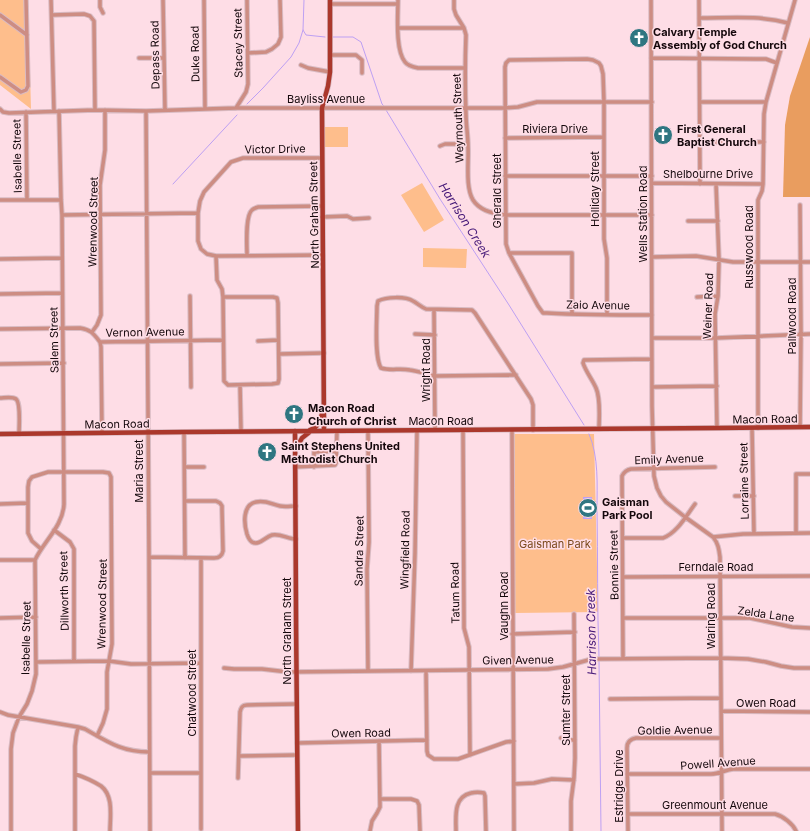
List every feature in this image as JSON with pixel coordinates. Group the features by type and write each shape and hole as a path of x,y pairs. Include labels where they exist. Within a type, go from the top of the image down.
{"main road":[{"name":"North Graham Street","path":"324,431 322,108 330,72 330,2"},
{"path":"295,451 302,438 308,431 318,425 324,408"},
{"name":"Macon Road","path":"0,434 810,427"},
{"name":"North Graham Street","path":"295,431 298,831"}],"street":[{"path":"0,77 21,92 26,90 28,86 26,0"},
{"path":"52,0 54,112"},
{"path":"100,0 100,8 103,13"},
{"name":"Depass Road","path":"163,0 165,110"},
{"name":"Duke Road","path":"204,0 205,109"},
{"name":"Stacey Street","path":"236,108 246,92 248,84 247,0"},
{"path":"248,53 266,52 278,44 281,37 280,0"},
{"name":"Weymouth Street","path":"454,0 456,15 464,28 466,35 465,68 469,186 470,194 474,202 484,210 496,214 506,215 652,215"},
{"name":"Wells Station Road","path":"651,0 652,428"},
{"path":"699,0 700,184"},
{"name":"Russwood Road","path":"755,428 758,200 763,184 764,114 766,102 795,0"},
{"path":"330,2 398,2 399,46 401,55 405,62 412,67 418,68 465,68"},
{"path":"52,16 84,14 90,16 94,21 94,110"},
{"path":"0,15 27,35"},
{"path":"699,18 763,18 788,23"},
{"path":"398,28 464,28"},
{"path":"330,56 356,55 362,60 362,73"},
{"path":"139,58 164,58"},
{"path":"651,58 766,59 777,63"},
{"name":"Gherald Street","path":"543,313 509,253 506,244 505,67 507,61 511,60 587,59 593,60 599,64"},
{"name":"Holliday Street","path":"599,64 603,74 604,102 604,239 607,261 607,314"},
{"path":"301,65 308,68 330,72"},
{"name":"Bayliss Avenue","path":"0,110 9,113 236,108 505,108 518,107 537,102 652,102"},
{"path":"700,102 766,102"},
{"name":"Wrenwood Street","path":"92,332 101,315 100,185 105,150 105,110"},
{"name":"Maria Street","path":"146,110 150,831"},
{"name":"Salem Street","path":"35,560 61,519 64,508 64,363 59,111"},
{"name":"Isabelle Street","path":"26,112 26,200"},
{"name":"Riviera Drive","path":"505,138 604,138"},
{"path":"700,142 764,142"},
{"path":"440,146 445,144 468,144"},
{"name":"Victor Drive","path":"216,256 207,254 201,249 198,241 198,213 200,201 204,192 231,162 243,158 322,158"},
{"path":"505,176 652,176"},
{"name":"Shelbourne Drive","path":"652,183 763,184"},
{"name":"Weiner Road","path":"716,184 719,260 718,296 715,312 717,428"},
{"path":"0,200 61,200"},
{"name":"Pallwood Road","path":"800,205 800,427"},
{"path":"247,255 249,215 252,210 258,207 322,206"},
{"path":"62,215 198,213"},
{"path":"322,217 347,216 353,219 369,218"},
{"path":"688,221 718,221"},
{"path":"509,253 572,253 572,314"},
{"path":"223,297 277,298 279,354 278,383 228,385 224,380 223,297 222,289 217,280 216,256 323,255"},
{"path":"652,257 696,256 733,262 810,262"},
{"path":"0,259 62,258"},
{"path":"0,294 62,293"},
{"path":"190,296 191,387"},
{"path":"696,296 718,296"},
{"path":"516,375 435,376 413,370 380,368 378,364 376,337 378,301 384,299 407,298 426,309 472,310 475,313 516,375 531,399 533,405 533,430"},
{"name":"Wright Road","path":"434,310 435,430"},
{"name":"Zaio Avenue","path":"543,313 652,315"},
{"name":"Vernon Avenue","path":"0,329 80,328 92,332 100,342 223,340"},
{"path":"415,334 435,335"},
{"path":"652,338 716,338 810,334"},
{"path":"258,341 278,340"},
{"path":"100,342 102,433"},
{"path":"279,354 324,353"},
{"path":"599,429 599,397 597,389 584,369 582,363 584,360 652,359"},
{"path":"0,364 64,363"},
{"path":"240,385 241,432"},
{"path":"652,387 717,386"},
{"path":"0,398 13,398 19,405 19,434"},
{"path":"652,428 653,468 655,481 661,496 666,502 685,517 713,537 810,532"},
{"name":"Lorraine Street","path":"754,534 755,428"},
{"name":"Tatum Road","path":"463,430 464,628 469,646 470,755"},
{"name":"Vaughn Road","path":"512,430 514,831"},
{"path":"295,467 335,465 337,431"},
{"name":"Sandra Street","path":"368,431 368,671"},
{"name":"Wingfield Road","path":"411,671 415,553 416,431"},
{"path":"184,432 185,558"},
{"path":"314,466 314,452 336,450"},
{"path":"185,468 204,467"},
{"name":"Emily Avenue","path":"624,472 628,469 715,467"},
{"path":"41,549 29,537 28,533 28,484 32,477 48,472 64,472"},
{"name":"Wrenwood Street","path":"64,472 106,472 110,474 111,477 112,644 107,676 107,709 97,736"},
{"name":"Bonnie Street","path":"624,472 622,476 624,659"},
{"path":"796,533 796,474 810,474"},
{"path":"735,496 754,496"},
{"path":"149,557 201,558 220,557 222,555 221,504 218,502 185,501"},
{"path":"296,506 280,506 266,501 255,502 246,510 244,523 248,537 250,541 253,542 260,542 269,536 275,535 296,539"},
{"path":"0,504 28,503"},
{"path":"623,538 662,538 668,536 674,532 695,504"},
{"name":"Dillworth Street","path":"54,530 70,542 74,549 74,661"},
{"name":"Waring Road","path":"713,537 719,548 720,576 722,831"},
{"name":"Chatwood Street","path":"201,558 201,829"},
{"path":"0,560 35,560"},
{"name":"Isabelle Street","path":"11,831 11,749 13,733 19,717 27,704 35,678 35,560"},
{"name":"Ferndale Road","path":"623,577 810,576"},
{"name":"Sumter Street","path":"571,831 571,801 575,758 574,614"},
{"path":"0,618 36,617"},
{"name":"Zelda Lane","path":"623,618 750,618 792,627 810,628"},
{"path":"512,634 574,632"},
{"name":"Given Avenue","path":"224,668 262,669 282,672 553,669 595,659 721,658 748,659 794,668 810,668"},
{"path":"36,662 109,661 125,664 201,663"},
{"path":"426,670 426,740 427,752 430,758 456,759 501,743 514,741"},
{"name":"Owen Road","path":"610,699 721,698"},
{"path":"238,778 240,712 242,706 296,704"},
{"path":"0,712 8,715 83,728 122,748 149,752"},
{"name":"Owen Road","path":"721,712 810,712"},
{"path":"75,831 75,742 78,727"},
{"path":"561,738 566,740 575,740"},
{"name":"Goldie Avenue","path":"630,741 636,738 721,738"},
{"name":"Owen Road","path":"297,744 426,740"},
{"path":"370,831 372,821 379,809 380,800 379,741"},
{"name":"Estridge Drive","path":"628,831 627,744 630,741"},
{"path":"239,756 297,755"},
{"name":"Powell Avenue","path":"627,774 711,774 738,769 810,769"},
{"path":"150,773 201,773"},
{"path":"75,774 100,786 106,792 110,802 110,831"},
{"path":"514,784 534,783 552,779 574,780"},
{"path":"456,831 456,808 461,798 469,794 480,792 484,793 485,798 486,831"},
{"path":"380,800 411,799 417,801 419,808 420,831"},
{"name":"Greenmount Avenue","path":"628,814 778,814 792,825 796,831"}],"green space":[{"path":"0,0 28,0 31,109 0,85"},
{"path":"325,127 348,127 348,147 325,147"},
{"path":"422,183 444,220 424,232 401,195"},
{"path":"423,248 467,249 466,268 423,267"},
{"name":"Gaisman Park","path":"514,434 594,434 598,612 515,613"}],"shaded area":[{"path":"810,37 810,197 783,197 785,125 790,96"},
{"name":"Gaisman Park Pool","path":"583,497 592,497 592,519 583,519"}],"waterway":[{"name":"Harrison Creek","path":"304,0 303,30 306,35 325,37"},
{"path":"247,104 291,57 299,43 303,30"},
{"name":"Harrison Creek","path":"333,37 353,37 361,42 382,104 385,107"},
{"name":"Harrison Creek","path":"386,110 440,199 509,305 584,425"},
{"path":"173,184 237,115"},
{"name":"Harrison Creek","path":"589,434 597,471 599,657"},
{"name":"Harrison Creek","path":"599,660 601,831"}],"place":[{"name":"Calvary Temple Assembly of God Church","path":"639,38"},
{"name":"First General Baptist Church","path":"663,135"},
{"name":"Macon Road Church of Christ","path":"294,414"},
{"name":"Saint Stephens United Methodist Church","path":"267,452"},
{"name":"Gaisman Park Pool","path":"588,508"}]}
